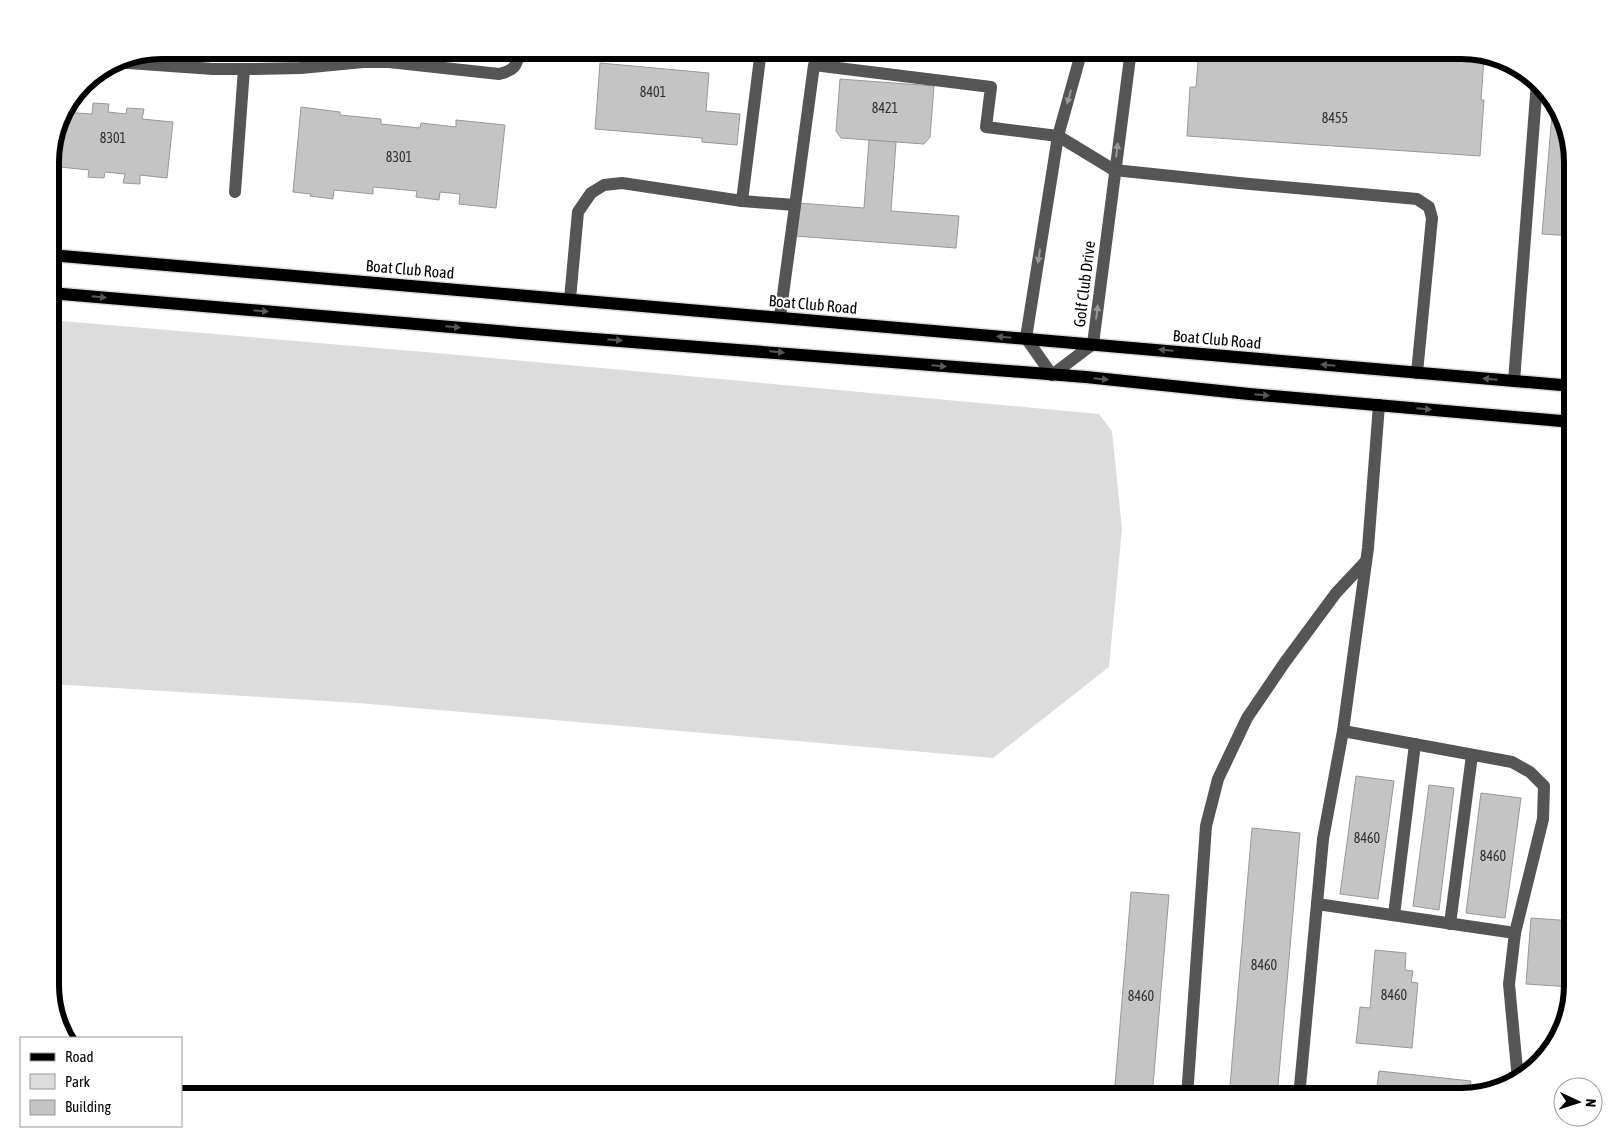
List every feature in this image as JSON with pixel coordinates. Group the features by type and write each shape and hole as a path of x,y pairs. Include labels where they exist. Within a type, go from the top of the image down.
{"main road":[{"name":"Boat Club Road","path":"59,255 1564,385"},
{"path":"59,294 568,337 1052,375 1564,421"}],"street":[{"path":"133,63 244,69 301,68 362,62 389,62 499,74 512,69 518,63 519,59"},
{"path":"742,201 760,59"},
{"path":"1052,375 1026,338 1058,136 1079,59"},
{"name":"Golf Club Drive","path":"1052,375 1093,344 1130,59"},
{"path":"780,317 814,65 991,87 986,127 1058,136 1114,170 1417,199 1429,207 1432,218 1416,373"},
{"path":"235,192 244,69"},
{"path":"1514,381 1536,91"},
{"path":"570,299 578,212 591,193 604,184 622,183 742,201 794,205"},
{"path":"1301,1088 1322,839 1343,732 1366,561 1379,405"},
{"path":"1188,1088 1206,826 1218,779 1247,718 1285,662 1336,592 1366,561"},
{"path":"1343,732 1512,762 1530,772 1544,786 1543,819 1515,933 1509,984 1517,1071"},
{"path":"1394,915 1415,744"},
{"path":"1450,924 1472,755"},
{"path":"1317,904 1515,933"}],"green space":[{"path":"59,321 448,354 1099,414 1112,431 1122,529 1109,667 993,758 358,703 59,685"}],"building":[{"path":"1198,59 1461,59 1484,62 1481,100 1484,100 1480,156 1187,136 1190,87 1196,87"},
{"path":"600,63 709,73 706,111 740,114 737,145 702,142 702,138 595,129"},
{"path":"840,79 934,86 930,137 924,144 841,138 836,131"},
{"path":"93,103 109,104 108,112 126,114 127,108 144,109 142,119 173,122 167,178 140,175 140,184 123,183 125,174 105,172 104,178 88,177 89,170 59,167 62,135 69,116 71,113 92,114"},
{"path":"301,107 340,112 340,115 381,119 381,124 420,128 421,123 456,127 456,120 505,125 496,208 459,204 460,194 440,192 439,200 416,197 417,191 373,187 373,194 334,190 333,199 293,192"},
{"path":"1552,113 1561,135 1563,148 1564,235 1542,234"},
{"path":"869,140 896,142 891,211 959,216 956,248 795,236 798,203 864,208"},
{"path":"1356,776 1394,781 1378,899 1340,894"},
{"path":"1429,785 1454,788 1439,910 1413,906"},
{"path":"1481,793 1521,798 1505,918 1466,913"},
{"path":"1252,828 1300,833 1278,1088 1230,1088"},
{"path":"1131,892 1169,895 1153,1088 1115,1088"},
{"path":"1531,918 1564,920 1564,987 1526,984"},
{"path":"1375,950 1406,953 1405,970 1413,971 1411,982 1418,983 1412,1048 1356,1043 1360,1007 1370,1008"},
{"path":"1379,1071 1471,1081 1470,1087 1377,1088"}]}
